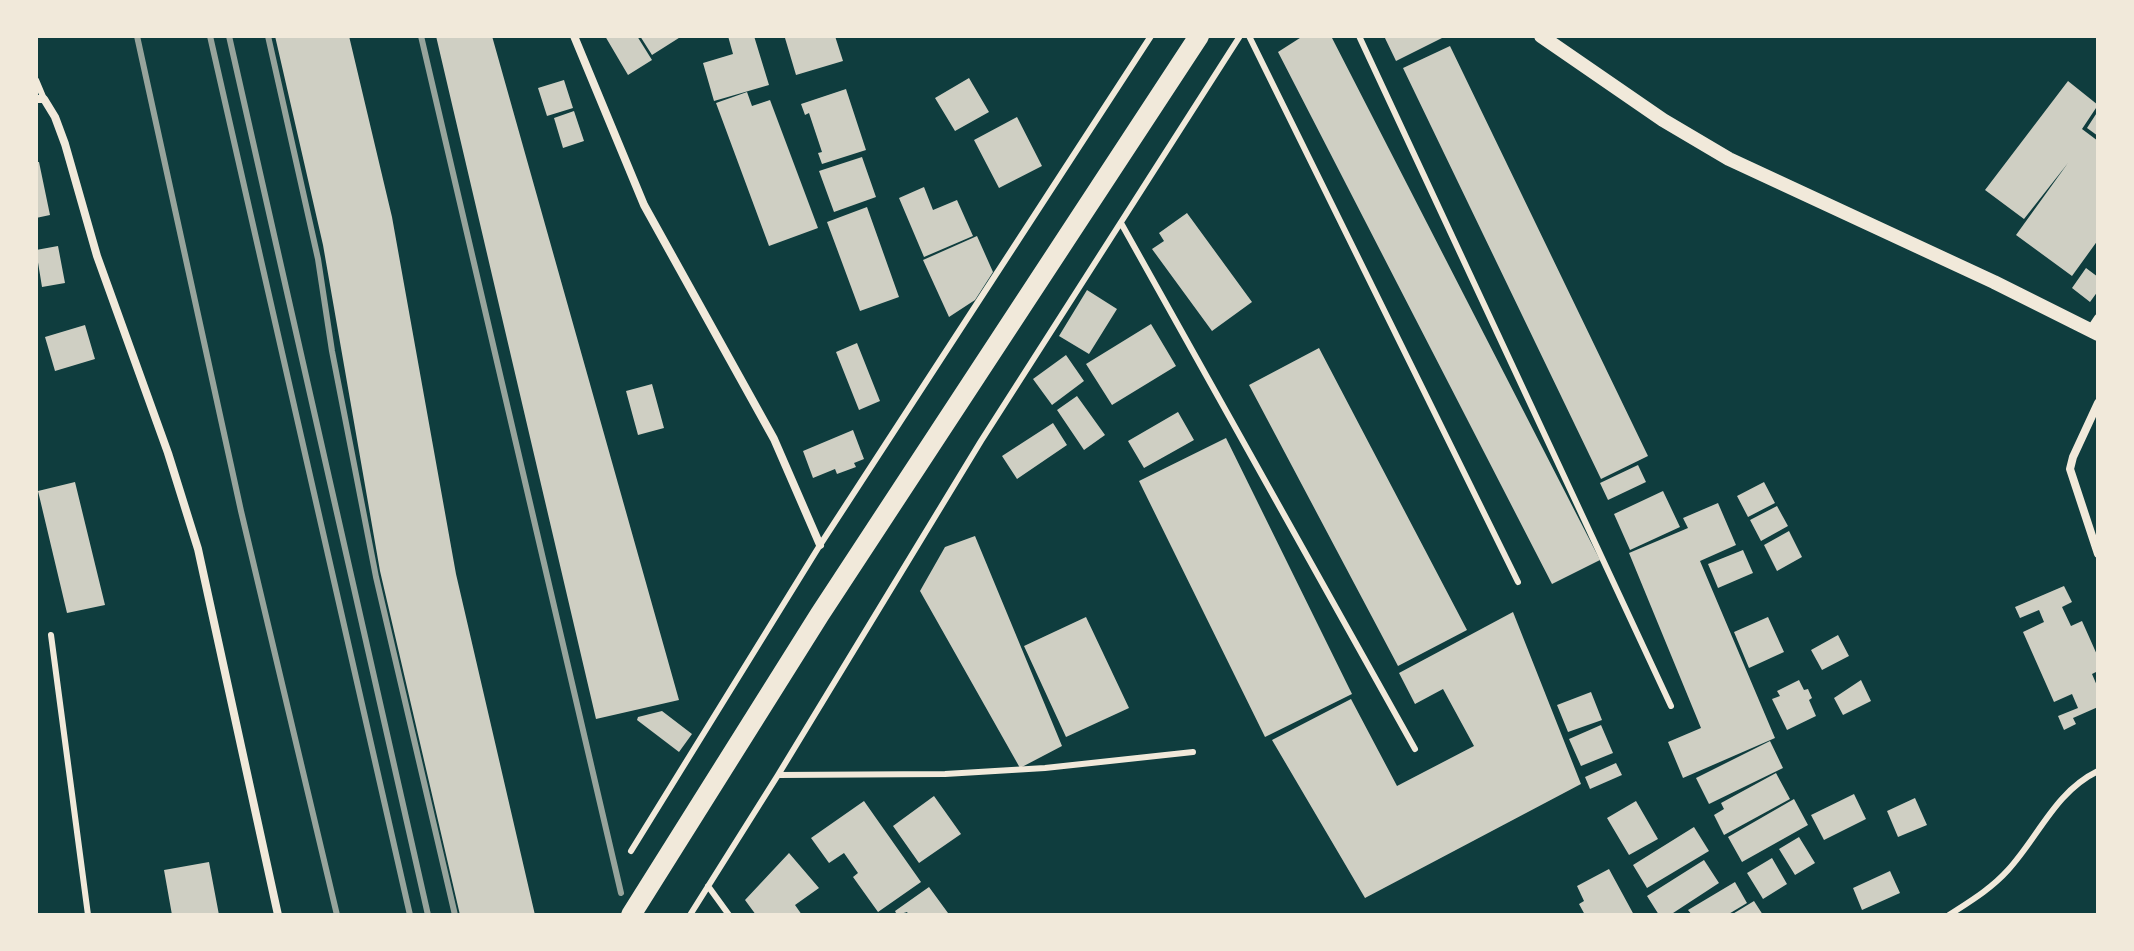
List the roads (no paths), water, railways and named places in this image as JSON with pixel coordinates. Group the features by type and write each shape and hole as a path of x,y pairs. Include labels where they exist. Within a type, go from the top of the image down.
{"highway":[{"path":"631,915 820,614 1199,36"}],"street":[{"path":"574,36 644,205 774,439 820,545"},
{"path":"1541,36 1663,120 1729,159 2095,328"},
{"path":"40,99 55,117 65,144 97,256 168,453 198,549 278,915"},
{"path":"2098,403 2070,469 2098,554"}],"lane":[{"path":"631,851 820,545 1151,36"},
{"path":"690,915 981,441 1240,36"},
{"path":"1249,36 1518,582"},
{"path":"1359,36 1671,706"},
{"path":"36,80 40,99"},
{"path":"1121,223 1415,749"},
{"path":"51,635 88,915"},
{"path":"778,775 945,774 1045,768 1193,752"},
{"path":"1949,915 1999,878 2059,799 2070,788 2098,771"},
{"path":"708,886 729,915"}],"railway":[{"path":"137,36 241,511 337,915"},
{"path":"210,36 410,915"},
{"path":"229,36 428,915"},
{"path":"268,36 318,259 332,351 376,577 455,915"},
{"path":"421,36 621,893"}]}
